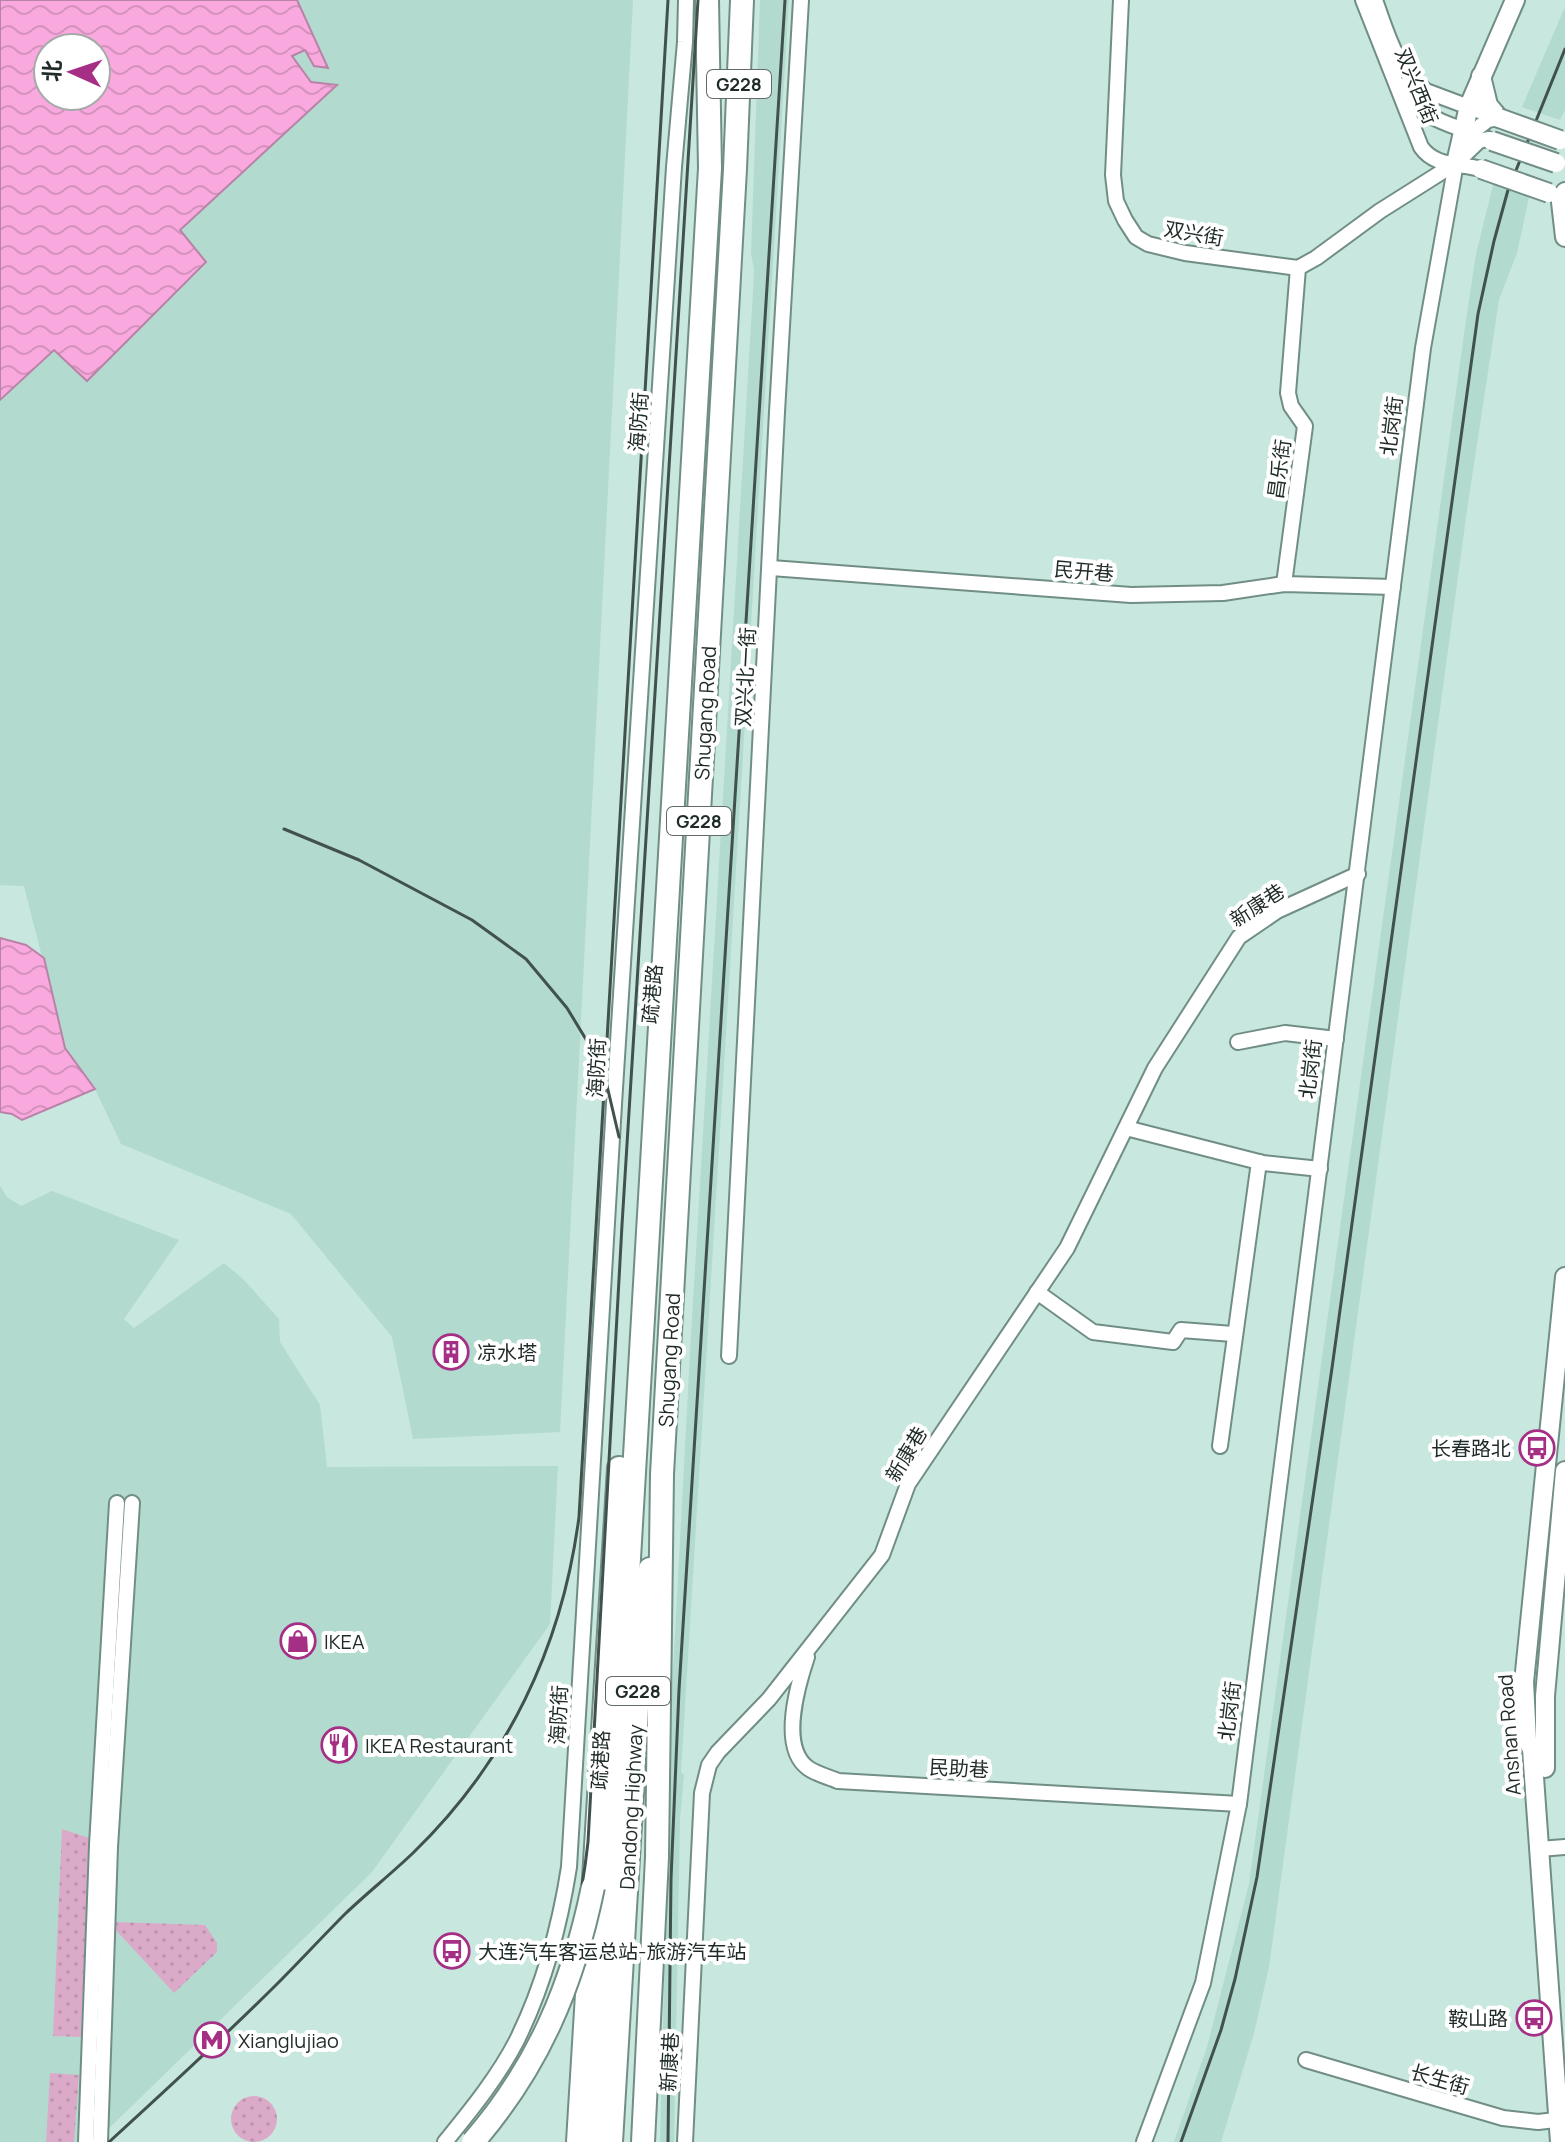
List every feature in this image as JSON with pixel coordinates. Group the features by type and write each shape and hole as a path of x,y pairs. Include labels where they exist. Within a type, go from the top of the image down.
{"highway":[{"name":"Shugang Road","path":"669,871 710,168 707,0"},
{"name":"Shugang Road","path":"662,1474 742,0"},
{"name":"疏港路","path":"593,1887 616,1640 653,976 669,871"},
{"path":"643,2142 648,1856 646,1733 661,1642 662,1474"},
{"name":"Dandong Highway","path":"611,2142 641,1641 662,1474"},
{"path":"595,2142 616,1640"},
{"path":"624,2142 648,1856"},
{"path":"578,2142 593,1887"},
{"name":"Dandong Highway","path":"472,2142 522,2078 546,2034 568,1983 593,1887"}],"main road":[{"name":"北岗街","path":"1456,163 1466,131 1469,106 1515,0"},
{"path":"1481,76 1488,105 1499,118 1562,152"},
{"path":"1490,140 1562,152"},
{"path":"1481,169 1560,197 1564,230"},
{"name":"Anshan Road","path":"1560,2142 1562,2119 1552,1848 1532,1749 1527,1740 1524,1682 1558,1392 1565,1277"},
{"name":"Anshan Road","path":"1565,1471 1561,1550 1545,1696 1544,1748 1565,2047"}],"street":[{"name":"海防街","path":"445,2142 517,2040 532,2004 559,1918 569,1867 615,1088 686,0"},
{"name":"双兴北一街","path":"729,1356 801,0"},
{"name":"双兴街","path":"1121,0 1113,175 1116,201 1136,237 1166,250 1298,268"},
{"name":"双兴西街","path":"1363,0 1400,99 1421,147 1438,174 1448,210"},
{"name":"双兴西街","path":"1375,0 1396,58 1417,84 1426,91 1499,118"},
{"path":"1396,58 1412,103 1431,117 1490,140"},
{"path":"1400,99 1415,115 1431,117"},
{"path":"1466,131 1499,118"},
{"path":"1298,268 1456,163 1479,141 1490,140"},
{"path":"1428,158 1481,169"},
{"name":"北岗街","path":"1144,2142 1203,1983 1239,1804 1423,348 1456,163"},
{"name":"昌乐街","path":"1284,584 1305,426 1291,406 1288,393 1298,268"},
{"name":"民开巷","path":"771,568 1131,595 1223,593 1284,584 1393,587"},
{"name":"新康巷","path":"685,2142 704,1779 709,1765 769,1699 882,1555 908,1484 1067,1248 1155,1068 1239,937 1277,911 1358,874"},
{"path":"1238,1042 1285,1033 1336,1039"},
{"path":"1126,1128 1259,1162 1320,1169"},
{"path":"1220,1446 1259,1162"},
{"path":"1037,1292 1093,1332 1173,1342 1181,1330 1233,1334"},
{"path":"86,2142 97,1845 124,1503 100,2142"},
{"name":"民助巷","path":"811,1646 795,1695 793,1727 796,1748 806,1767 838,1781 1239,1804"},
{"path":"769,1699 780,1700 789,1710 793,1727"},
{"name":"长生街","path":"1306,2060 1503,2118 1538,2122 1562,2119"},
{"path":"466,2116 472,2142"}],"shaded area":[{"path":"297,0 633,0 560,1432 413,1439 392,1337 291,1214 121,1144 95,1089 65,1048 24,886 0,885 0,400 54,350 87,381 206,262 180,230 336,86 311,82 292,55 305,50 327,67"},
{"path":"760,0 789,0 681,1772 684,1775 680,1819 674,2142 660,2142 671,1709 753,291 751,254"},
{"path":"1565,7 1565,110 1560,120 1522,107"},
{"path":"1494,181 1530,193 1517,253 1499,300 1468,503 1269,1967 1254,2033 1221,2142 1174,2142 1207,2047 1249,1884 1466,320 1476,254"},
{"path":"0,1186 7,1197 21,1206 52,1191 179,1240 124,1319 134,1328 224,1263 244,1280 279,1319 280,1342 320,1405 327,1467 558,1466 550,1624 372,1872 95,2142 0,2142"},
{"path":"62,1829 89,1838 81,2037 53,2036"},
{"path":"114,1922 205,1925 217,1943 217,1952 174,1993 113,1927"},
{"path":"50,2073 79,2075 74,2142 46,2142"},
{"path":"254,2096 270,2103 277,2119 270,2135 254,2142 238,2135 231,2119 238,2103"}],"water":[{"path":"0,0 297,0 328,68 314,66 305,50 292,56 311,82 337,85 180,230 206,262 87,381 54,350 0,400"},
{"path":"0,938 26,945 44,958 65,1048 95,1089 22,1120 0,1112"}],"railway":[{"path":"109,2142 236,2024 446,1818 476,1780 525,1700 559,1612 579,1517 668,0"},
{"path":"475,2142 519,2070 551,2000 574,1925 588,1842 622,1225 698,0"},
{"path":"668,2142 671,1879 679,1690 785,0"},
{"path":"1181,2142 1221,2030 1257,1877 1332,1368 1478,314 1508,190 1565,49"},
{"path":"284,829 359,860 472,920 526,959 567,1008 587,1041 605,1077 619,1137"}],"place":[{"name":"凉水塔","path":"451,1352"},
{"name":"长春路北","path":"1537,1448"},
{"name":"IKEA","path":"298,1641"},
{"name":"IKEA Restaurant","path":"339,1745"},
{"name":"大连汽车客运总站-旅游汽车站","path":"452,1951"},
{"name":"鞍山路","path":"1534,2018"},
{"name":"Xianglujiao","path":"212,2040"}]}
